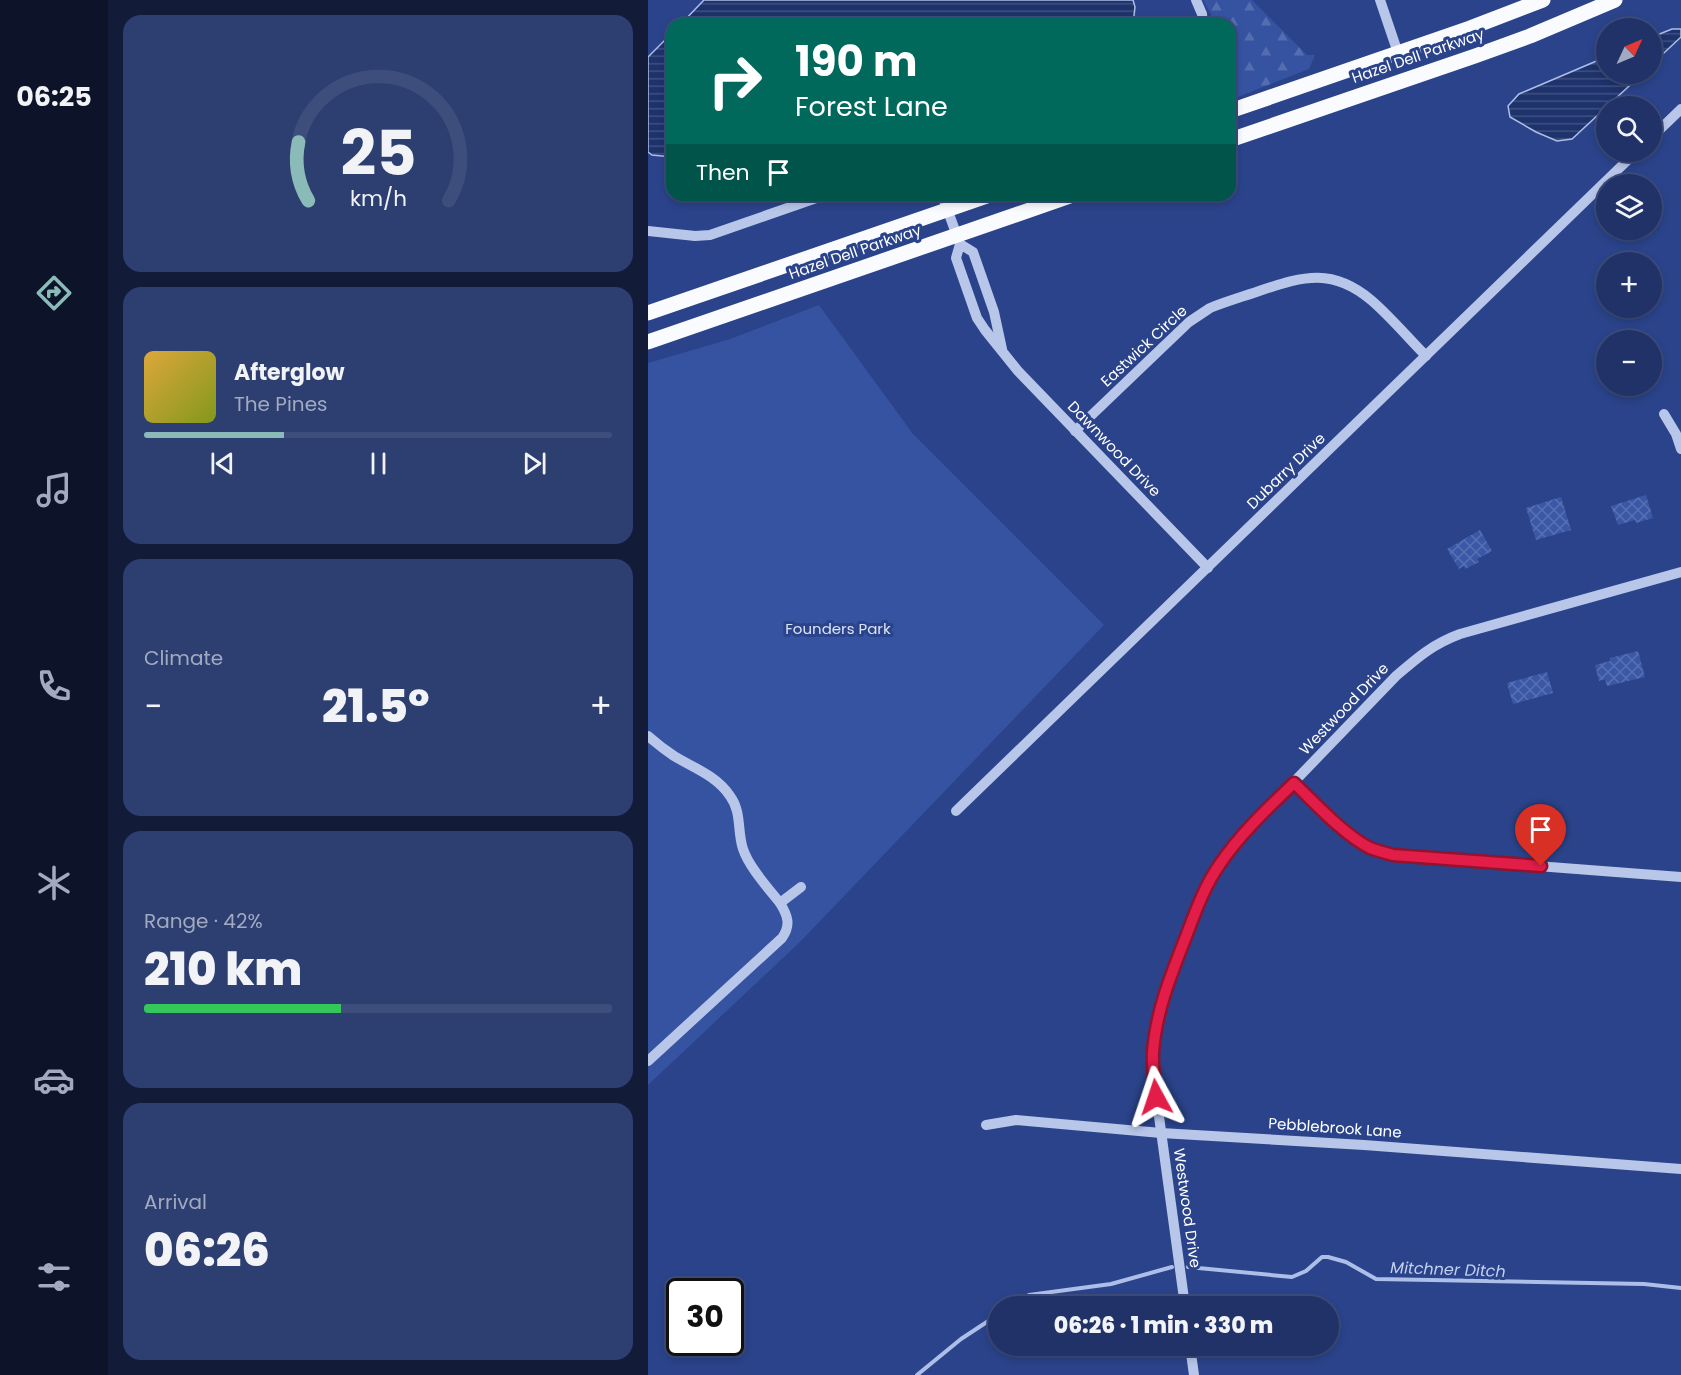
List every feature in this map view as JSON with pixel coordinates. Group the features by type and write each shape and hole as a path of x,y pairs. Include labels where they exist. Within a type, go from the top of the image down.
{"main road":[{"name":"Hazel Dell Parkway","path":"1236,109 1470,28 1543,0"},
{"name":"Hazel Dell Parkway","path":"1236,138 1530,36 1615,0"},
{"name":"Hazel Dell Parkway","path":"648,342 958,240 1058,201"},
{"name":"Hazel Dell Parkway","path":"648,313 945,202"}],"street":[{"path":"1196,0 1202,18"},
{"path":"1380,0 1398,53"},
{"path":"1662,127 1681,109"},
{"name":"Dubarry Drive","path":"956,811 1626,162"},
{"path":"648,231 695,236 710,235 808,201"},
{"name":"Dawnwood Drive","path":"945,202 958,240 956,258 977,318 1018,371 1208,568"},
{"name":"Dawnwood Drive","path":"958,240 973,252 994,312 1002,350"},
{"name":"Eastwick Circle","path":"1074,431 1199,314 1216,305 1296,279 1326,279 1353,288 1371,300 1426,356"},
{"path":"1664,414 1676,434 1681,449"},
{"name":"Westwood Drive","path":"1184,1296 1154,1080 1153,1053 1162,1000 1196,910 1220,863 1264,813 1396,676 1442,640 1681,572"},
{"path":"648,736 672,755 707,773 726,790 737,810 741,841 747,857 780,903 788,917 789,924 782,938 648,1060"},
{"path":"1294,783 1343,828 1370,848 1393,855 1681,877"},
{"path":"780,903 801,887"},
{"name":"Pebblebrook Lane","path":"986,1125 1016,1120 1161,1133 1364,1145 1681,1169"},
{"path":"1191,1356 1194,1375"}],"green space":[{"path":"1203,0 1252,0 1307,55 1315,55 1309,69 1236,98 1236,18 1211,18 1211,14"},
{"name":"Founders Park","path":"819,305 913,434 1104,625 800,942 648,1085 648,363 730,339"}],"shaded area":[{"path":"704,0 1133,0 1135,7 1134,18 687,18"},
{"path":"1672,29 1681,29 1681,37 1662,55 1662,33"},
{"path":"666,39 666,156 652,155 648,152 648,57"},
{"path":"1596,61 1596,84 1631,84 1618,96 1596,96 1596,117 1572,139 1557,141 1510,117 1508,106 1519,94"}],"building":[{"path":"1646,495 1653,518 1618,525 1611,506"},
{"path":"1561,497 1571,530 1536,540 1526,508"},
{"path":"1480,530 1492,551 1477,559 1479,562 1465,569 1464,566 1459,569 1447,549"},
{"path":"1638,651 1645,677 1607,686 1605,679 1599,681 1595,665 1610,661 1610,658"},
{"path":"1547,672 1553,693 1513,704 1507,683"}],"waterway":[{"name":"Mitchner Ditch","path":"1188,1267 1292,1277 1306,1271 1322,1257 1328,1257 1346,1262 1376,1279 1644,1284 1681,1288"},
{"name":"Mitchner Ditch","path":"1027,1296 1111,1284 1172,1267"},
{"name":"Mitchner Ditch","path":"917,1375 961,1339 988,1321"}],"route":[{"path":"1156,1097 1153,1053 1159,1013 1179,952 1196,910 1220,863 1294,783 1343,828 1370,848 1393,855 1541,866"}]}
